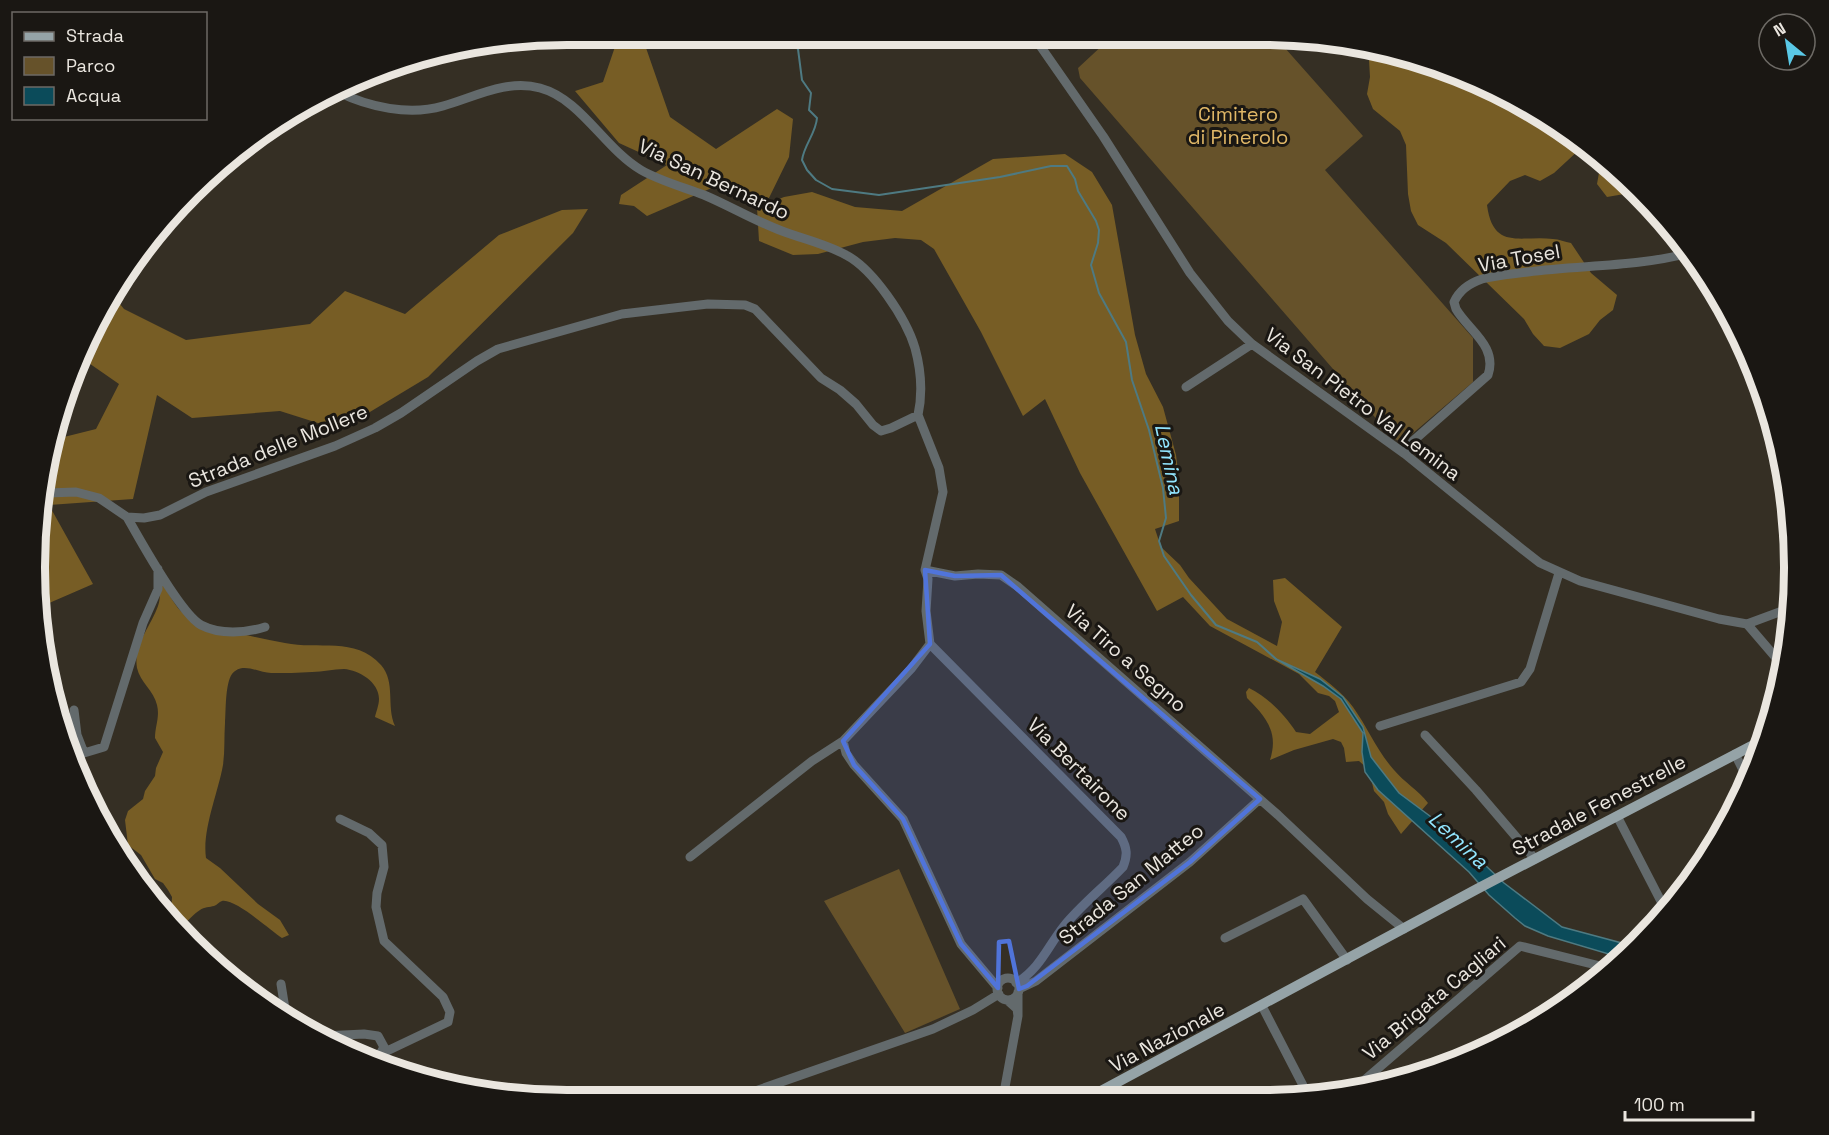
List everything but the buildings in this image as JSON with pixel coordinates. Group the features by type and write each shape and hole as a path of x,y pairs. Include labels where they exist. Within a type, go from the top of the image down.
{"main road":[{"name":"Stradale Fenestrelle","path":"1262,1006 1477,889 1752,745"},
{"name":"Via Nazionale","path":"1103,1090 1262,1006"}],"street":[{"name":"Via San Pietro Val Lemina","path":"1040,45 1103,136 1190,273 1223,317 1252,344 1405,454 1522,549 1559,573 1626,594 1719,619 1747,624"},
{"name":"Via San Bernardo","path":"346,95 379,106 411,111 442,106 499,87 540,88 578,109 613,148 642,170 706,196 761,223 847,255 866,269 882,288 914,345 921,385 918,415"},
{"name":"Via Tosel","path":"1405,454 1413,441 1488,375 1489,356 1484,344 1456,309 1454,302 1462,290 1492,277 1569,267 1651,262 1680,255"},
{"name":"Strada delle Mollere","path":"127,517 144,518 160,515 206,492 334,446 375,428 498,349 622,314 667,308 708,304 745,305 764,317 821,378 848,397 881,431 918,415"},
{"path":"1186,387 1252,344"},
{"path":"690,857 813,761 843,741 911,669 930,644 926,611 928,579 925,570 943,492 939,468 918,415"},
{"path":"50,493 76,492 99,498 127,517 187,612 200,624 221,631 250,632 265,627"},
{"path":"74,710 77,735 84,753 104,747 143,623 158,589 158,569"},
{"name":"Via Tiro a Segno","path":"925,570 955,576 1001,575 1017,586 1260,799 1367,899 1404,929"},
{"path":"1380,726 1521,682 1530,669 1559,573"},
{"path":"1776,658 1747,624 1782,611"},
{"name":"Via Bertairone","path":"930,644 1121,837 1127,850 1123,867 1064,926 1042,960 1018,988"},
{"path":"1425,735 1535,859"},
{"path":"843,741 846,753 854,765 903,819 962,944 998,991 1017,1009 1018,1016"},
{"path":"1735,754 1743,770"},
{"name":"Strada San Matteo","path":"1018,988 1036,981 1190,862 1260,799"},
{"path":"1617,816 1662,903"},
{"path":"340,819 369,833 382,845 384,867 376,893 375,907 384,941 443,997 450,1012 448,1022 382,1055"},
{"path":"1226,938 1303,899 1347,960"},
{"name":"Via Brigata Cagliari","path":"1365,1079 1520,946 1599,966"},
{"path":"762,1090 933,1029 973,1010 998,991 999,984 1004,979 1012,979 1018,988 1018,1016 1004,1090"},
{"path":"281,984 285,1007"},
{"path":"1007,1000 1014,998 1018,988"},
{"path":"1262,1006 1304,1088"},
{"path":"335,1035 364,1034 378,1036 384,1047 380,1054"}],"highlighted area":[{"path":"925,570 955,576 1001,575 1260,799 1190,862 1027,986 1019,989 1009,941 999,942 998,988 961,944 903,819 854,765 843,741 930,644"}],"green space":[{"name":"Cimitero di Pinerolo","path":"1103,45 1283,46 1363,136 1325,170 1473,338 1473,382 1405,440 1399,441 1393,438 1080,78 1078,68"},
{"path":"899,869 960,1009 905,1033 824,901"}],"shaded area":[{"path":"616,45 645,45 670,117 716,149 777,109 793,119 789,157 768,200 714,187 647,216 634,206 619,204 621,195 667,165 619,143 575,91 603,82"},
{"path":"1370,57 1429,73 1493,99 1523,115 1578,151 1554,173 1540,181 1525,175 1510,181 1487,205 1490,220 1502,235 1520,239 1555,239 1571,243 1591,273 1617,295 1613,310 1600,320 1589,334 1560,348 1544,346 1524,319 1446,243 1418,225 1411,211 1408,194 1406,145 1400,131 1373,109 1367,94 1370,77"},
{"path":"1065,154 1092,172 1112,205 1135,335 1146,374 1163,407 1176,455 1179,479 1179,521 1155,529 1161,547 1180,565 1227,619 1277,646 1282,622 1274,601 1273,580 1285,578 1342,627 1315,672 1336,688 1349,702 1388,763 1428,803 1401,834 1388,814 1384,802 1374,791 1369,770 1359,761 1346,762 1341,742 1333,739 1294,750 1270,760 1272,733 1260,712 1247,698 1246,692 1249,688 1276,707 1296,732 1310,734 1339,712 1335,701 1329,696 1318,693 1299,674 1210,626 1183,597 1157,611 1080,473 1045,399 1023,416 981,332 934,249 921,240 895,238 863,242 818,254 793,255 759,241 757,208 784,197 812,192 855,207 902,211 993,159"},
{"path":"1600,170 1626,194 1607,197 1597,184"},
{"path":"588,209 573,233 428,377 340,430 280,411 192,418 157,395 133,499 49,505 93,584 46,604 45,568 49,499 62,438 96,429 119,384 88,362 118,301 124,309 186,340 310,324 345,291 405,314 499,235 562,210"},
{"path":"162,584 178,608 189,617 237,633 285,643 348,647 360,650 371,656 386,672 395,726 375,717 379,699 376,687 362,674 350,670 271,673 241,668 236,670 230,678 226,698 223,765 208,824 206,858 258,904 280,920 289,935 282,938 228,901 202,909 185,923 171,908 172,897 163,883 155,879 141,855 128,845 125,820 128,811 143,799 145,791 155,776 163,752 155,738 157,705 141,678 136,660 140,644 158,606"}],"water":[{"path":"1276,659 1320,679 1343,697 1363,727 1371,757 1399,793 1446,828 1504,883 1562,927 1624,944 1612,955 1548,936 1525,926 1515,918 1489,895 1469,872 1378,790 1365,772 1362,752 1363,733 1341,699"}],"waterway":[{"name":"Lemina","path":"795,45 798,49 802,80 811,93 809,110 817,118 815,129 802,160 816,180 832,189 879,195 1000,177 1051,166 1067,166 1099,230 1098,243 1091,265 1099,293 1126,342 1132,380 1149,430 1163,488 1166,518 1159,541 1164,556 1191,595 1216,625 1257,642 1276,659"}]}
